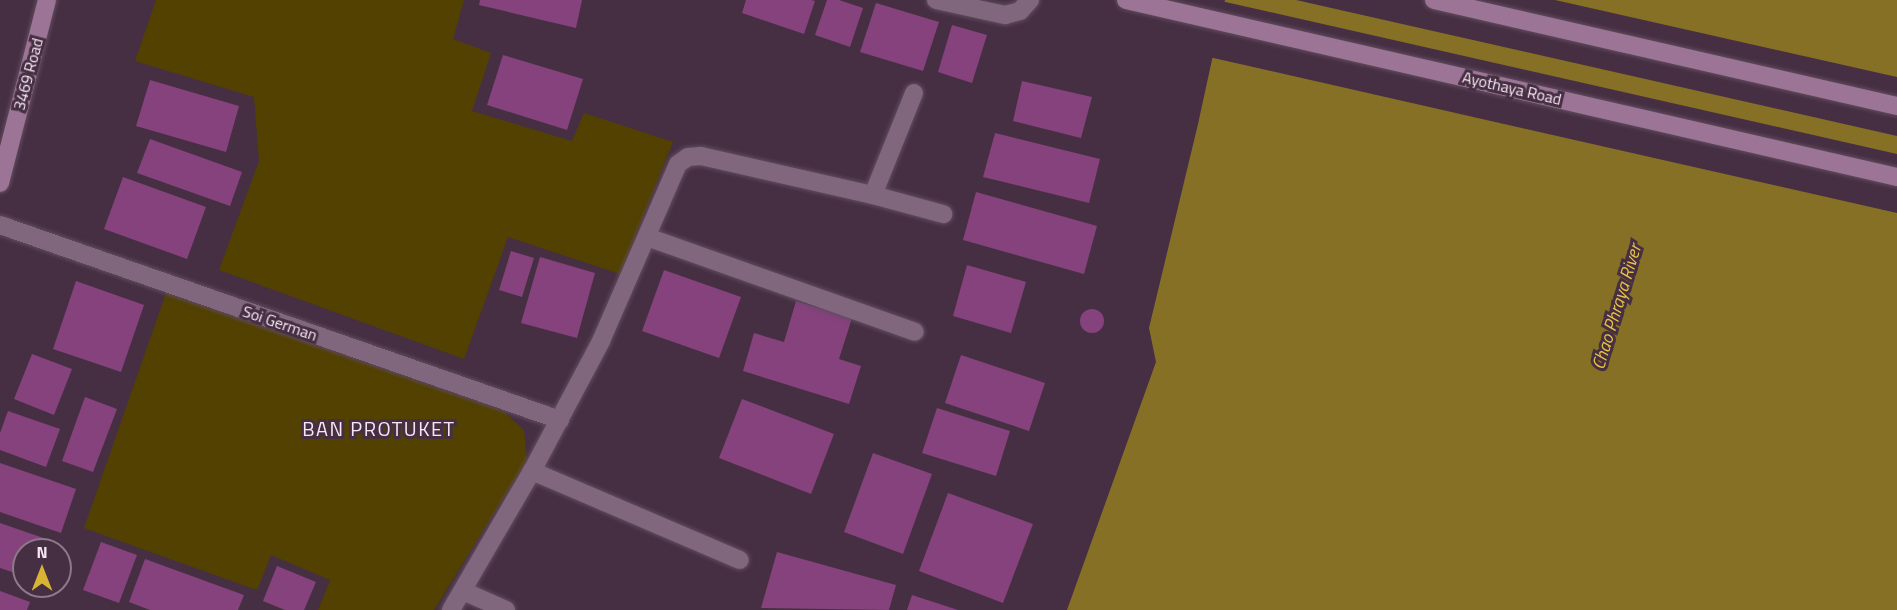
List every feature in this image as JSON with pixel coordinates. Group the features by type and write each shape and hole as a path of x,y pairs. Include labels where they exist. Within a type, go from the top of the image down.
{"main road":[{"name":"3469 Road","path":"0,183 48,0"},
{"name":"Ayothaya Road","path":"1126,0 1897,177"},
{"path":"1434,0 1897,106"}],"street":[{"path":"936,0 1005,15 1020,11 1030,0"},
{"path":"873,195 914,93"},
{"path":"451,610 532,471 601,341 678,164 688,158 701,156 873,195 943,214"},
{"name":"Soi German","path":"0,225 560,420"},
{"path":"647,237 915,332"},
{"path":"532,471 740,560"},
{"path":"463,591 506,610"}],"shaded area":[{"path":"156,0 464,0 453,39 491,53 472,111 572,141 584,113 673,142 620,274 508,237 464,359 219,270 259,161 254,97 135,61"},
{"path":"166,293 503,411 524,430 527,460 434,610 318,610 330,580 271,555 257,590 84,528"}],"water":[{"name":"Chao Phraya River","path":"1225,0 1897,0 1897,610 1067,610 1156,362 1149,328"}],"pier":[{"path":"1296,0 1555,0 1897,77 1897,136"},
{"path":"1221,1 1897,154 1897,213 1209,57"}],"building":[{"path":"480,0 582,0 576,28 479,5"},
{"path":"746,0 815,1 804,34 742,13"},
{"path":"827,0 839,0 863,8 850,47 815,35"},
{"path":"876,3 939,22 923,71 860,52"},
{"path":"952,25 987,35 972,83 938,72"},
{"path":"503,55 583,79 567,130 487,105"},
{"path":"150,80 239,106 226,152 136,126"},
{"path":"1022,81 1092,97 1081,138 1013,121"},
{"path":"995,133 1100,159 1089,203 983,177"},
{"path":"150,139 242,172 230,206 137,173"},
{"path":"123,177 206,207 187,259 104,229"},
{"path":"976,192 1097,226 1084,274 963,240"},
{"path":"511,251 534,258 522,297 499,290"},
{"path":"540,257 595,273 577,338 521,323"},
{"path":"967,265 1026,282 1011,333 953,316"},
{"path":"664,270 741,297 719,358 642,331"},
{"path":"76,281 144,305 121,372 53,349"},
{"path":"796,301 852,318 839,359 861,366 849,404 743,371 754,333 784,342"},
{"path":"1092,309 1101,312 1104,321 1101,330 1092,333 1083,330 1080,321 1083,312"},
{"path":"32,354 72,369 54,415 14,399"},
{"path":"961,355 1045,383 1029,431 945,403"},
{"path":"85,397 117,409 93,472 62,461"},
{"path":"742,399 834,434 811,494 719,458"},
{"path":"937,408 1010,431 996,476 922,453"},
{"path":"8,411 60,429 46,467 0,450 0,433"},
{"path":"873,453 932,474 903,554 844,532"},
{"path":"0,463 76,489 61,533 0,512"},
{"path":"948,493 1033,524 1003,603 919,571"},
{"path":"0,523 43,538 12,538 12,572 0,568"},
{"path":"101,542 137,555 119,603 83,590"},
{"path":"777,552 896,585 889,610 761,608"},
{"path":"145,559 244,595 238,610 150,610 129,602"},
{"path":"277,566 316,582 304,610 285,610 263,601"},
{"path":"0,591 12,595 12,598 30,602 27,610 0,610"},
{"path":"912,595 958,610 907,610"}],"district":[{"name":"BAN PROTUKET","path":"379,428"}]}
